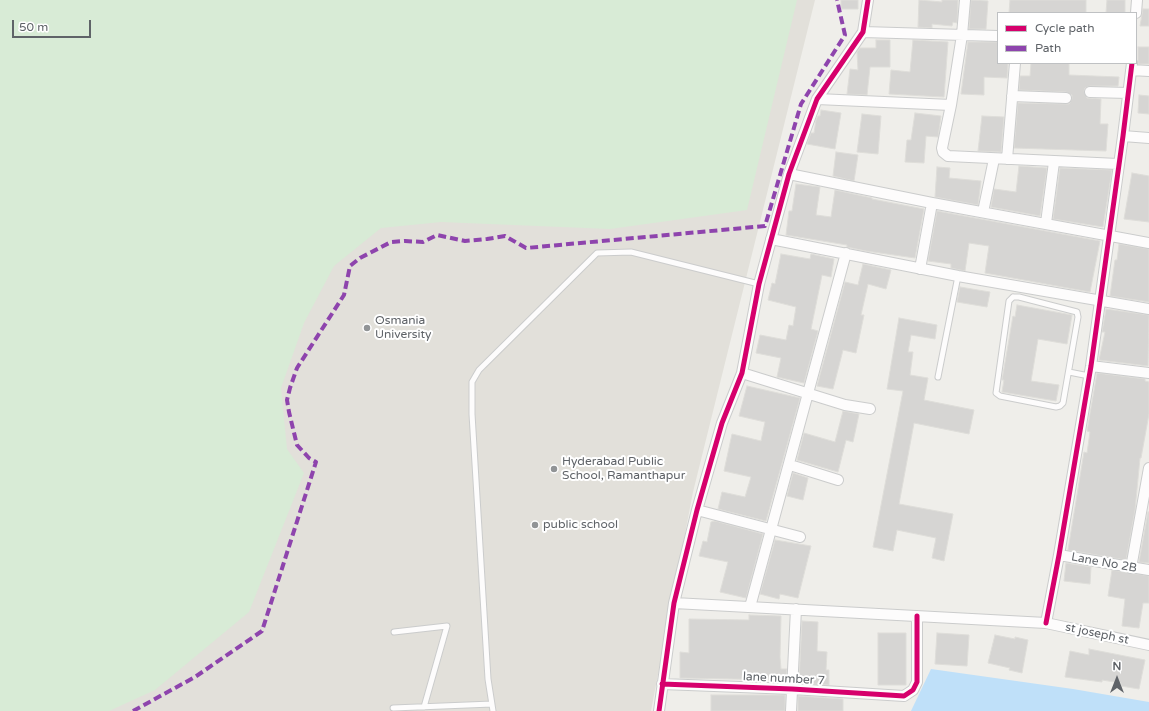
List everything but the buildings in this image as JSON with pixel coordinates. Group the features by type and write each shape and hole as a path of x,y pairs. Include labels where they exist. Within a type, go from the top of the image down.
{"street":[{"path":"659,711 674,604 697,510 722,423 742,373 759,284 789,174 817,99 863,32 868,0"},
{"path":"964,0 962,35 951,106 942,148 943,152 948,156 1118,164"},
{"path":"1136,12 1137,0"},
{"path":"863,32 997,36"},
{"path":"1006,159 1015,64"},
{"path":"1046,623 1090,371 1123,136 1131,67 1149,71"},
{"path":"1090,92 1128,94"},
{"path":"1012,96 1066,98"},
{"path":"817,99 951,106"},
{"path":"1123,136 1149,138"},
{"path":"983,212 994,159"},
{"path":"1046,223 1054,162"},
{"path":"789,174 932,203 1149,243"},
{"path":"920,269 932,203"},
{"path":"771,239 920,269 1100,302 1149,309"},
{"path":"750,607 790,465 846,253"},
{"path":"1090,371 1149,373"},
{"path":"742,373 845,405 870,409"},
{"path":"790,465 838,480"},
{"path":"1131,568 1146,503 1149,468"},
{"path":"697,510 800,537"},
{"name":"Lane No 2B","path":"1059,555 1149,570"},
{"name":"st joseph st","path":"674,604 796,609 1046,623 1149,645"},
{"path":"791,711 796,609"},
{"name":"lane number 7","path":"662,684 792,689 904,696 913,690 917,682 917,616"}],"lane":[{"path":"493,711 488,679 472,414 472,382 478,370 597,253 631,252 759,284"},
{"path":"938,377 958,276"},
{"path":"1013,297 1019,297 1078,312 1069,372 1063,402 1060,406 1056,407 1000,396 996,393 1009,301 1013,297"},
{"path":"1069,372 1090,371"},
{"path":"394,632 447,626 424,707"},
{"path":"393,708 492,704"}],"shaded area":[{"name":"Osmania University","path":"0,0 815,0 693,492 651,711 0,711"}],"green space":[{"path":"0,0 797,0 747,210 610,229 441,222 381,228 334,266 304,323 281,388 287,449 304,473 249,612 155,690 109,711 0,711"}],"water":[{"path":"931,669 1073,689 1149,702 1149,711 911,711"}],"marked path":[{"path":"133,711 195,677 262,631 316,462 309,458 297,445 287,400 297,368 344,295 350,266 360,258 391,242 423,242 437,235 465,241 505,236 526,248 765,226 801,104 845,35 837,0"}],"cycle path":[{"path":"659,711 674,603 697,510 722,423 742,373 759,284 789,174 817,99 863,32 868,0"},
{"path":"1046,623 1091,366 1132,64"},
{"path":"662,684 792,689 904,696 913,690 917,682 917,616"}],"place":[{"name":"Osmania University","path":"367,328"},
{"name":"Hyderabad Public School, Ramanthapur","path":"554,469"},
{"name":"public school","path":"535,525"}]}
